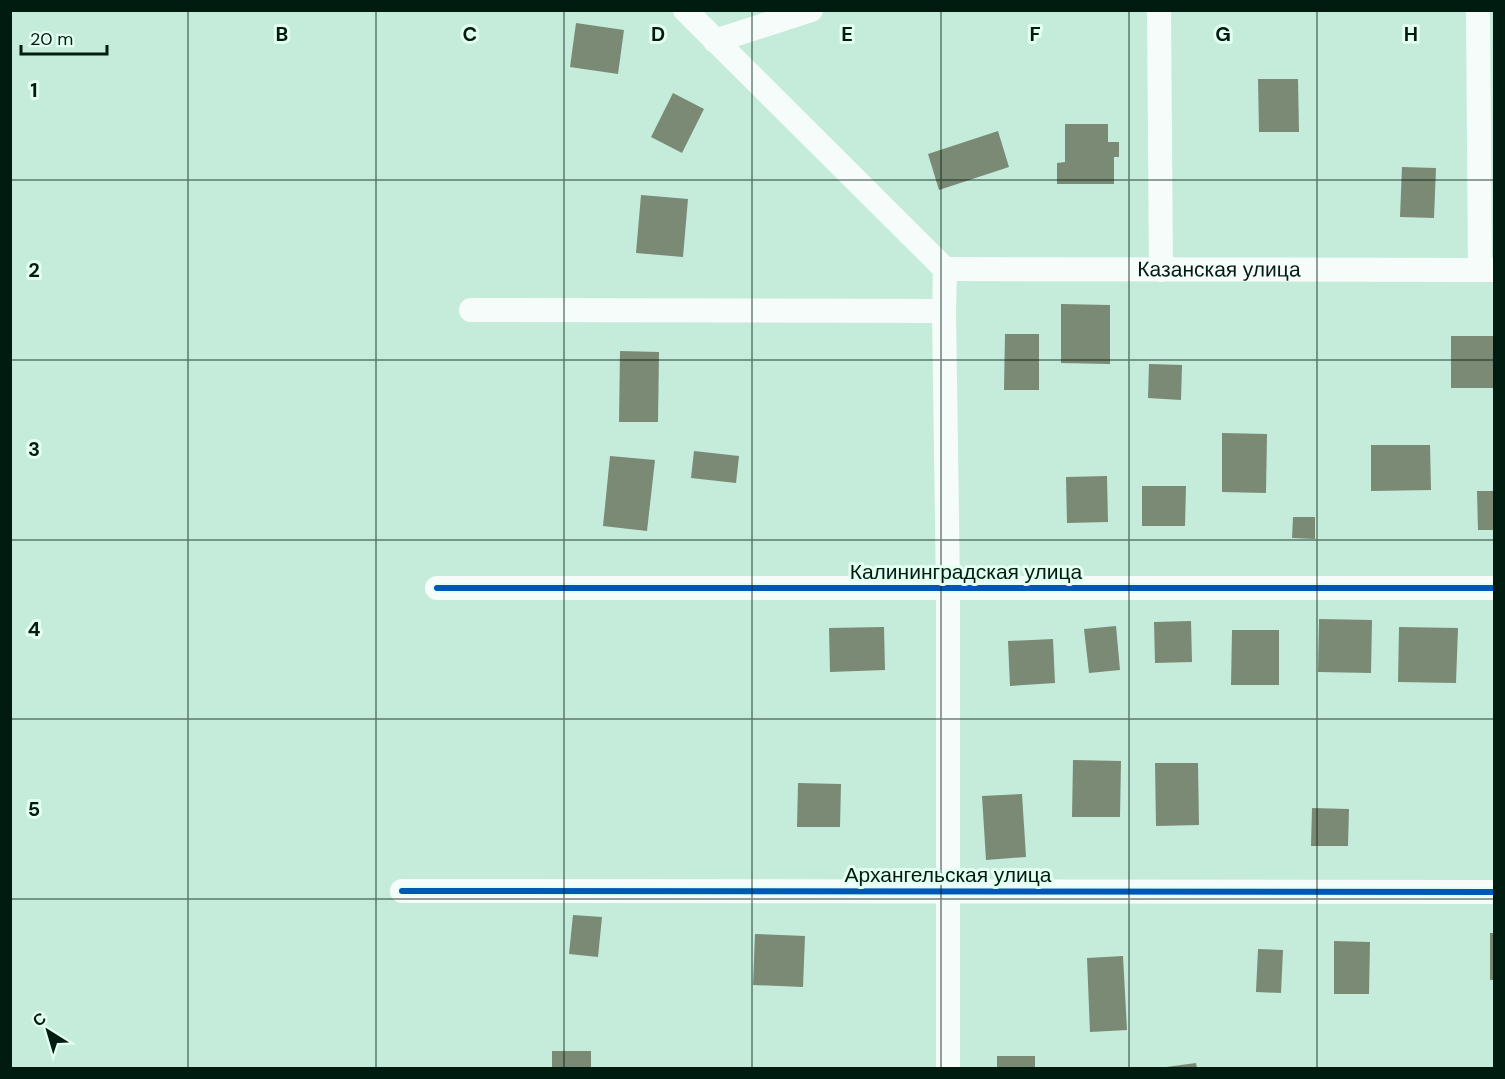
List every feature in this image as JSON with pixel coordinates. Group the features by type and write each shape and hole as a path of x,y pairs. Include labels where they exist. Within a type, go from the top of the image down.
{"street":[{"path":"684,10 945,269 948,588 948,1068"},
{"path":"715,41 811,10"},
{"path":"1159,10 1161,270"},
{"path":"1478,10 1487,270"},
{"name":"Казанская улица","path":"945,269 1487,270"},
{"path":"471,310 944,311"},
{"name":"Калининградская улица","path":"437,588 1494,588"},
{"name":"Архангельская улица","path":"402,891 1494,892"}],"building":[{"path":"576,23 624,30 618,74 570,67"},
{"path":"1258,79 1298,79 1299,132 1259,132"},
{"path":"673,93 704,109 682,153 651,137"},
{"path":"1065,124 1108,124 1108,142 1119,142 1119,157 1114,157 1114,184 1057,184 1057,163 1065,162"},
{"path":"998,131 1009,167 939,190 928,154"},
{"path":"1402,167 1436,168 1434,218 1400,217"},
{"path":"641,195 688,199 683,257 636,253"},
{"path":"1061,304 1110,305 1110,364 1061,363"},
{"path":"1005,334 1039,334 1039,390 1004,390"},
{"path":"1451,336 1494,336 1494,388 1451,388"},
{"path":"620,351 659,352 658,422 619,422"},
{"path":"1149,364 1182,365 1181,400 1148,398"},
{"path":"1222,433 1267,434 1266,493 1222,492"},
{"path":"1371,445 1430,445 1431,490 1371,491"},
{"path":"694,451 739,456 736,483 691,478"},
{"path":"610,456 655,460 647,531 603,526"},
{"path":"1107,476 1108,522 1067,523 1066,477"},
{"path":"1142,486 1186,486 1185,526 1142,526"},
{"path":"1477,491 1494,491 1494,530 1478,530"},
{"path":"1293,517 1315,517 1315,539 1292,538"},
{"path":"1319,619 1372,620 1371,673 1318,672"},
{"path":"1191,621 1192,662 1155,663 1154,622"},
{"path":"1116,626 1120,670 1089,673 1084,629"},
{"path":"884,627 885,670 830,672 829,628"},
{"path":"1399,627 1458,628 1456,683 1398,682"},
{"path":"1232,630 1279,630 1279,685 1231,685"},
{"path":"1053,639 1055,683 1010,686 1008,641"},
{"path":"1073,760 1121,761 1120,817 1072,817"},
{"path":"1155,763 1198,763 1199,825 1156,826"},
{"path":"798,783 841,784 840,827 797,827"},
{"path":"1022,794 1026,857 986,860 982,796"},
{"path":"1312,808 1349,809 1348,846 1311,846"},
{"path":"573,915 602,917 598,957 569,954"},
{"path":"1490,933 1494,933 1494,980 1490,980"},
{"path":"755,934 805,936 803,987 753,985"},
{"path":"1334,941 1370,942 1369,994 1334,994"},
{"path":"1258,949 1283,950 1281,993 1256,992"},
{"path":"1123,956 1127,1030 1090,1032 1087,958"},
{"path":"552,1051 591,1051 591,1068 552,1068"},
{"path":"997,1056 1035,1056 1035,1068 997,1068"},
{"path":"1196,1063 1197,1068 1166,1068 1166,1067"}],"cycle path":[{"path":"437,588 1494,588"},
{"path":"402,891 1494,892"}]}
